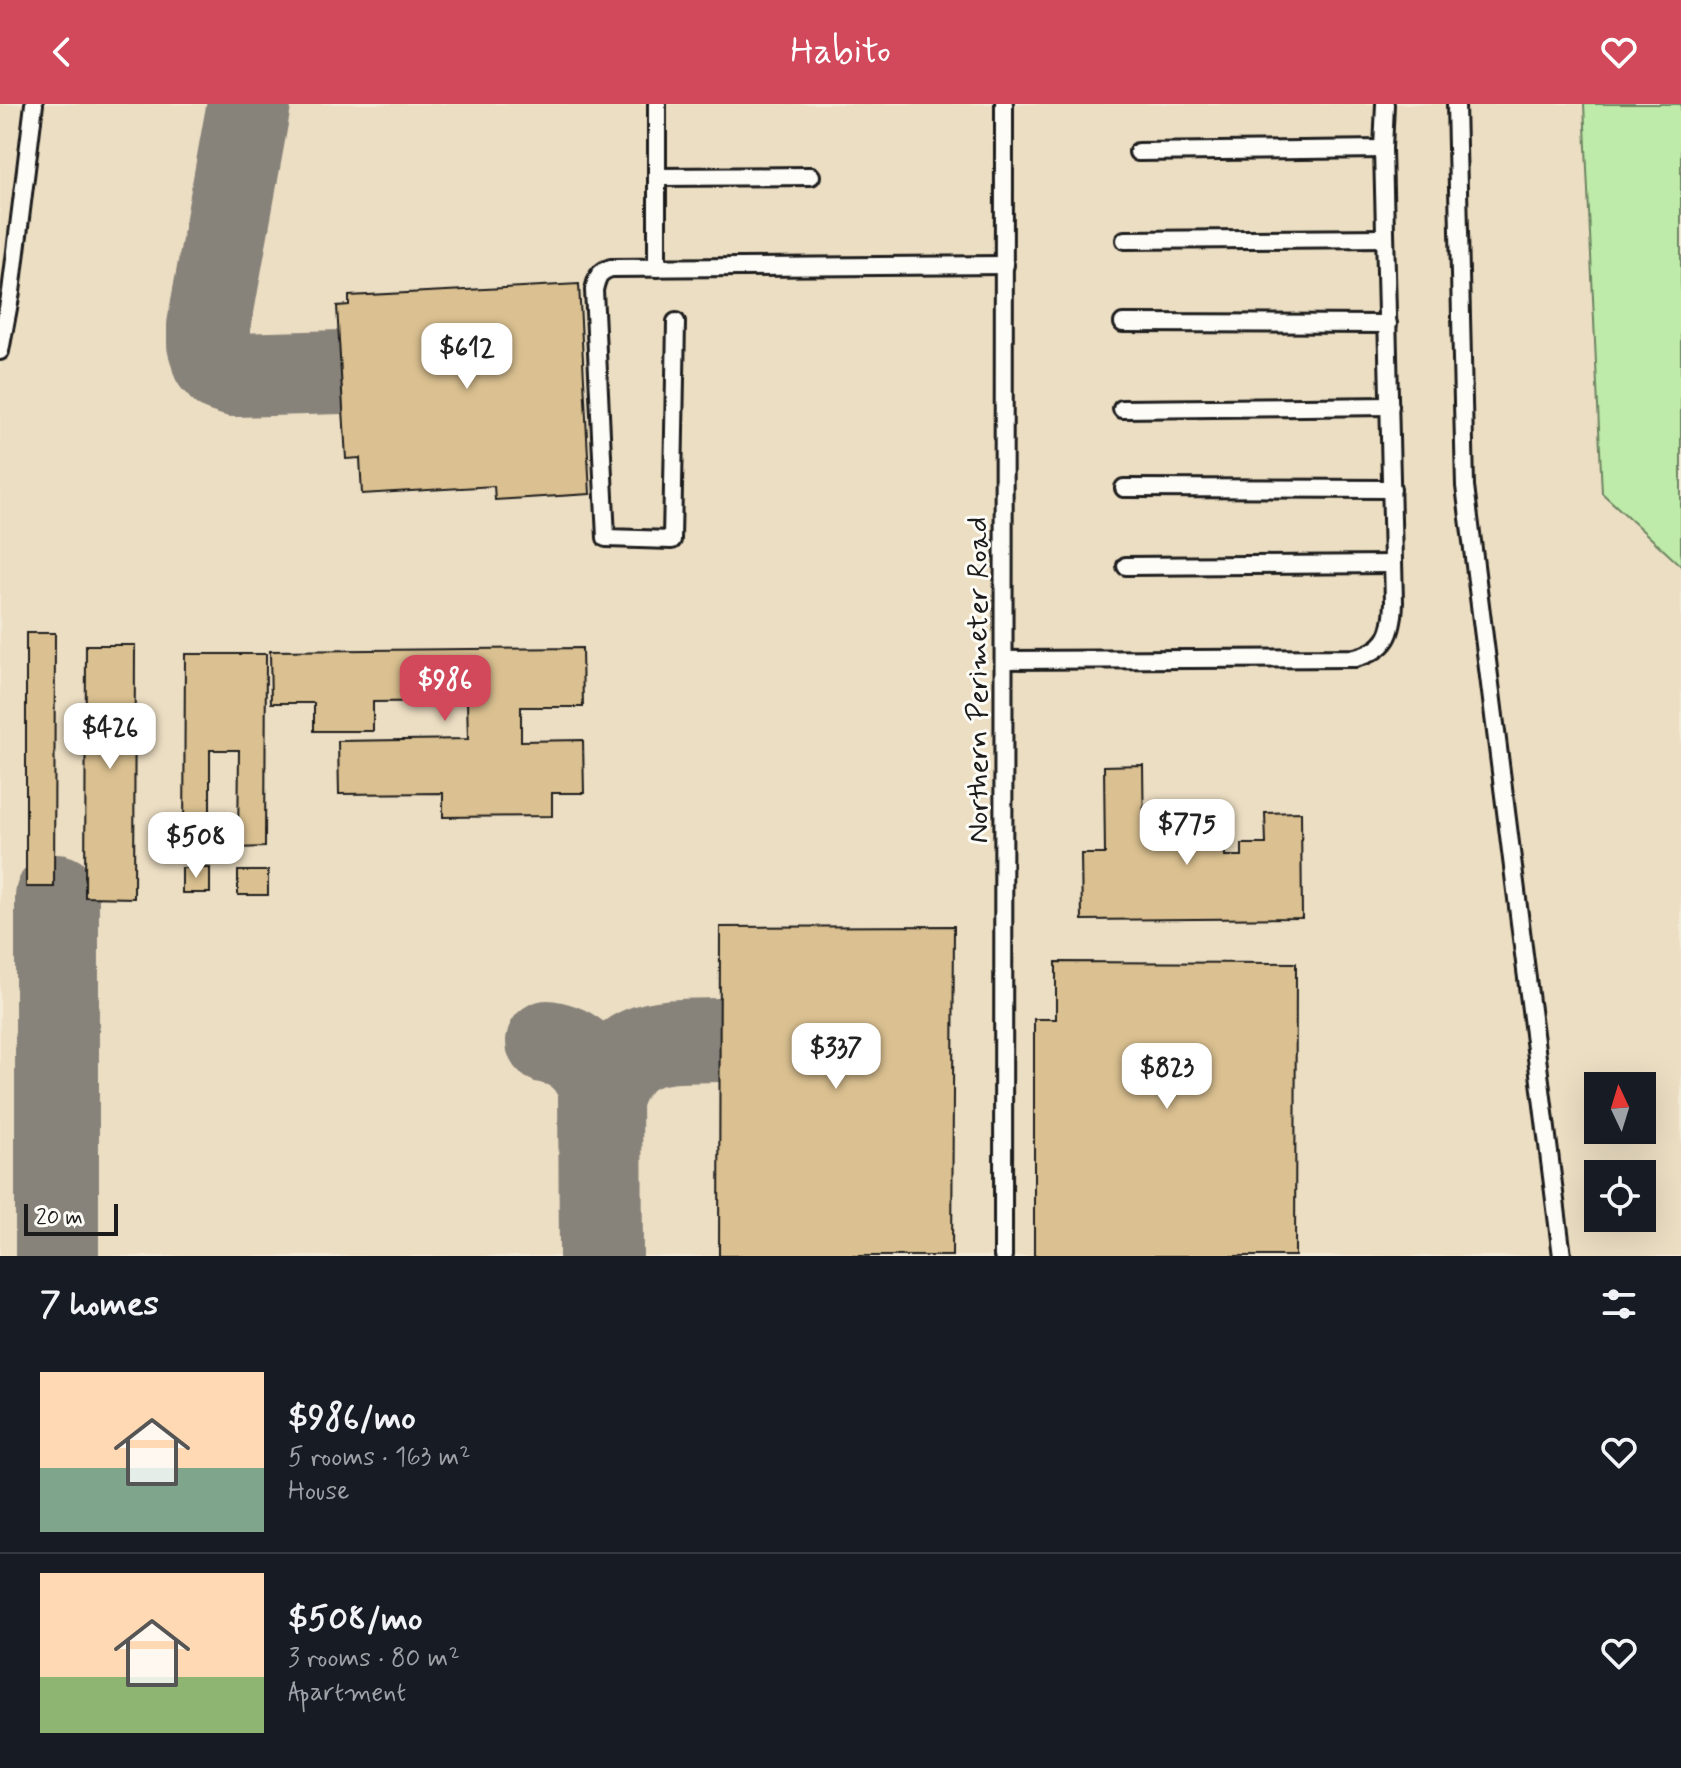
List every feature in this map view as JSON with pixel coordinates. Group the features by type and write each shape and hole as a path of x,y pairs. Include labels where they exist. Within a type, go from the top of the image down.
{"lane":[{"path":"0,351 11,292 34,104"},
{"path":"657,104 657,268"},
{"name":"Northern Perimeter Road","path":"1003,1256 1004,104"},
{"path":"1005,660 1355,658 1378,649 1391,631 1394,602 1383,149 1385,104"},
{"path":"1456,104 1465,486 1562,1256"},
{"path":"1138,152 1383,149"},
{"path":"657,177 811,176"},
{"path":"1125,240 1385,238"},
{"path":"676,322 672,540 606,538 594,290 597,276 603,270 1005,265"},
{"path":"1123,323 1388,324"},
{"path":"1122,409 1390,406"},
{"path":"1124,488 1392,489"},
{"path":"1126,566 1393,564"}],"shaded area":[{"path":"0,104 1681,104 1681,1256 0,1256"}],"green space":[{"path":"1584,104 1681,104 1681,566 1602,493"}],"building":[{"path":"579,284 590,494 495,500 494,486 362,494 360,458 346,459 337,306 349,305 349,296"},
{"path":"26,633 55,633 54,887 26,887"},
{"path":"86,645 135,645 134,898 85,897"},
{"path":"582,648 583,707 521,707 521,741 583,740 584,793 552,793 552,816 443,817 443,793 339,794 338,741 468,739 467,701 373,702 373,731 314,731 314,703 271,703 270,651"},
{"path":"185,654 266,654 265,847 238,848 239,750 210,750 210,847 184,847"},
{"path":"1143,765 1144,839 1224,838 1225,856 1242,856 1242,844 1266,844 1265,813 1301,812 1302,918 1082,920 1081,854 1105,854 1104,766"},
{"path":"182,868 210,868 210,893 182,893"},
{"path":"238,871 268,871 268,895 238,895"},
{"path":"954,926 952,1256 719,1256 720,927"},
{"path":"1056,962 1296,963 1295,1256 1034,1256 1034,1019 1056,1019"}],"taxiway":[{"path":"249,104 209,326 209,344 214,362 222,371 235,375 341,372"},
{"path":"57,896 57,1256"},
{"path":"600,1100 608,1079 632,1053 662,1043 720,1040"},
{"path":"548,1042 567,1048 582,1058 600,1090 601,1256"}]}
